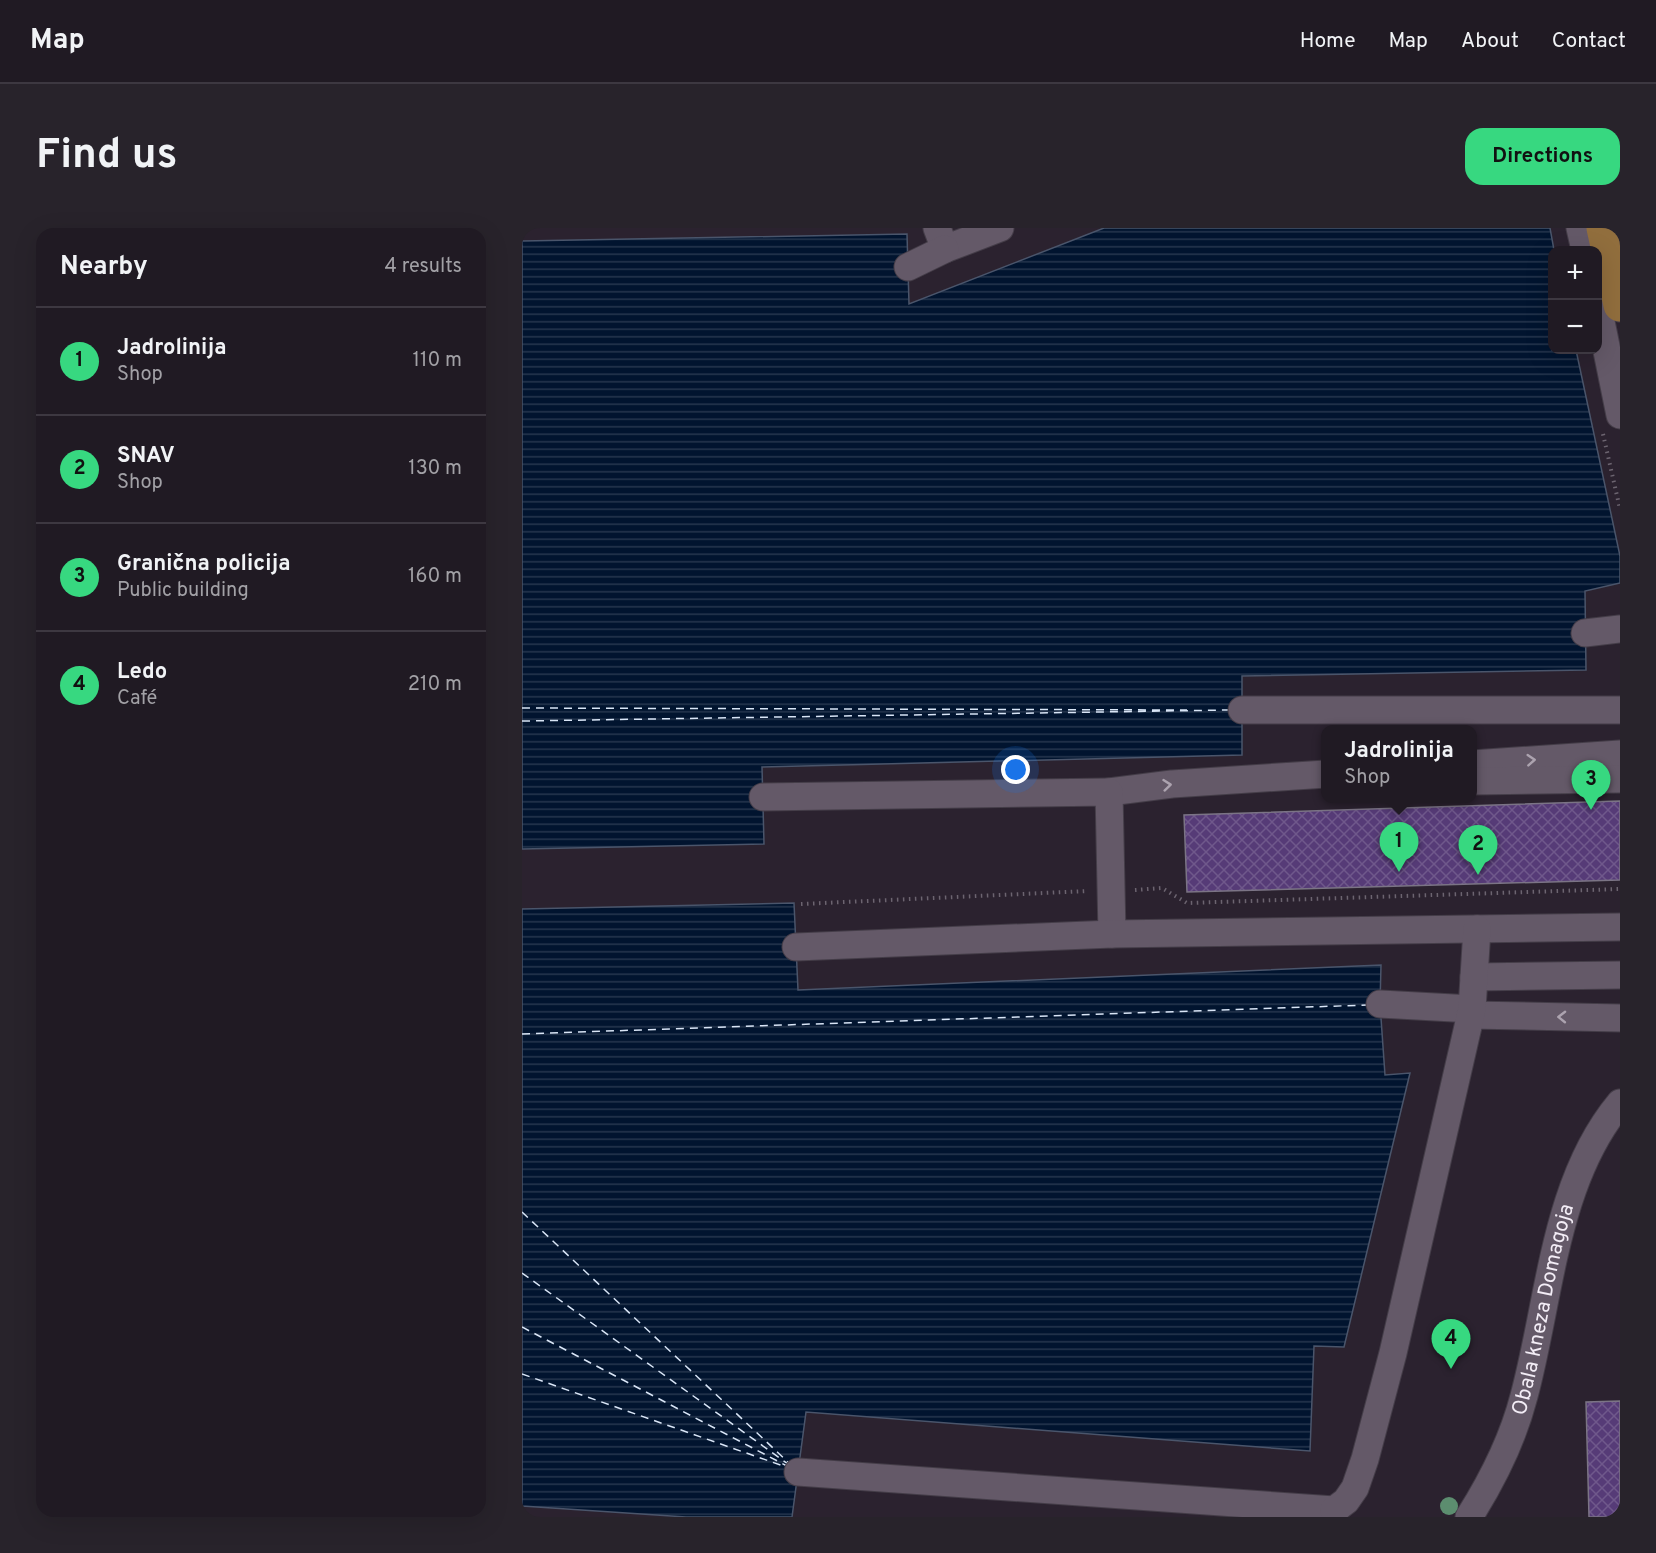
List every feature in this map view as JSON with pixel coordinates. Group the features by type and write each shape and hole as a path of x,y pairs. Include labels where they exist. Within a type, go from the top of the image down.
{"main road":[{"path":"1602,228 1620,305"}],"street":[{"path":"908,267 941,239 1000,228"},
{"path":"1580,228 1584,246"},
{"path":"1609,228 1620,242"},
{"path":"1602,327 1620,415"},
{"path":"1585,633 1620,629"},
{"path":"1242,710 1620,710"},
{"path":"1477,764 1620,754"},
{"path":"763,796 1109,792 1172,784 1321,774"},
{"path":"1477,781 1620,779"},
{"path":"1109,792 1112,934"},
{"path":"796,947 1112,934 1620,927"},
{"path":"798,1472 1334,1514 1354,1488 1365,1459 1408,1290 1471,1012 1477,929"},
{"path":"1474,977 1620,975"},
{"path":"1380,1004 1471,1012 1620,1018"},
{"name":"Obala kneza Domagoja","path":"1469,1517 1502,1459 1523,1400 1553,1269 1579,1172 1600,1129 1620,1102"}],"path":[{"path":"801,904 1162,888 1187,903 1620,889"}],"water":[{"path":"1104,228 1550,228 1553,246 1548,246 1548,354 1577,354 1620,556 1620,583 1585,591 1586,670 1242,676 1242,755 762,767 764,844 522,849 522,241 907,234 909,304"},
{"path":"794,903 798,990 1381,965 1380,1004 1385,1075 1410,1073 1344,1347 1314,1346 1310,1451 806,1412 792,1517 686,1517 522,1506 522,909"}],"building":[{"path":"1620,801 1620,880 1187,892 1184,815"},
{"path":"1620,1401 1620,1517 1589,1517 1586,1402"}],"ferry route":[{"path":"522,708 1187,710"},
{"path":"522,721 1229,710"},
{"path":"522,1034 1367,1005"},
{"path":"522,1212 789,1463"},
{"path":"522,1273 788,1464"},
{"path":"522,1327 787,1466"},
{"path":"522,1374 786,1467"}],"place":[{"name":"Granična policija","path":"1591,810"},
{"name":"Jadrolinija","path":"1399,872"},
{"name":"SNAV","path":"1478,875"},
{"name":"Ledo","path":"1451,1369"}]}
